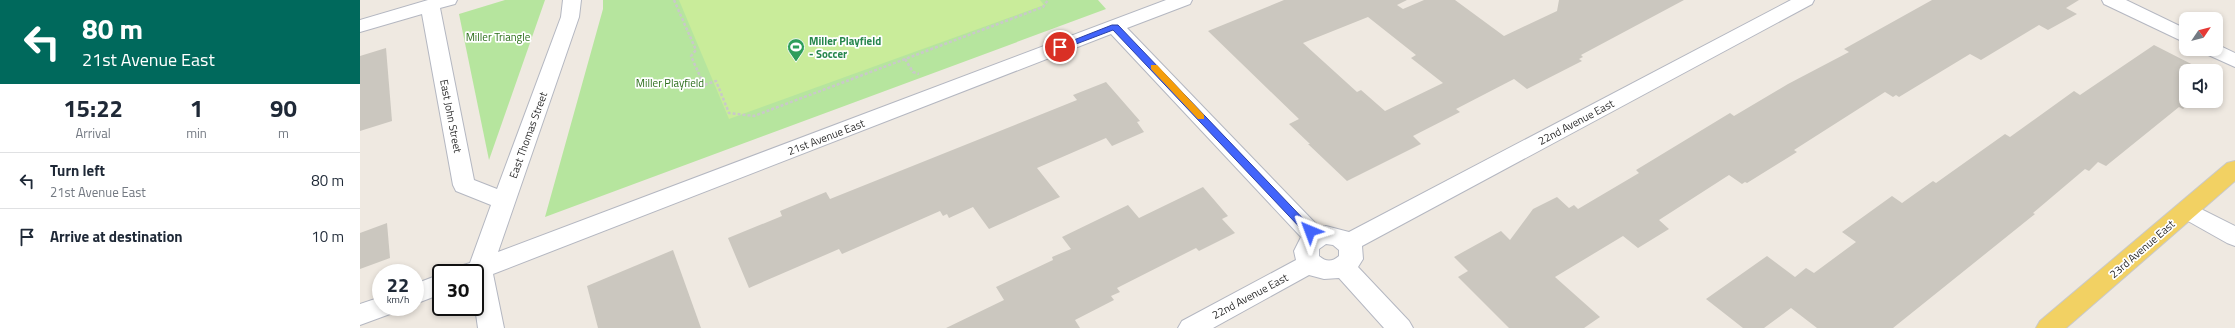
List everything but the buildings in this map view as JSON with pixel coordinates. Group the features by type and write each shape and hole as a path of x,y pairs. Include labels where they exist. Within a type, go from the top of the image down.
{"main road":[{"name":"23rd Avenue East","path":"2049,328 2235,170"}],"street":[{"name":"East Thomas Street","path":"478,264 504,201 570,17 572,0"},
{"name":"21st Avenue East","path":"484,268 1183,0"},
{"name":"22nd Avenue East","path":"1348,243 1805,0"},
{"path":"2111,0 2179,34"},
{"name":"East John Street","path":"439,3 464,185 504,201"},
{"path":"360,26 439,3"},
{"path":"1115,27 1316,238"},
{"path":"2223,55 2235,61"},
{"path":"2187,210 2235,237"},
{"path":"1333,235 1348,243 1352,253 1351,259 1343,267 1326,270 1319,269 1310,263 1306,255 1308,244 1316,238 1333,235"},
{"name":"22nd Avenue East","path":"1191,328 1310,263"},
{"path":"1343,267 1400,328"},
{"path":"484,303 491,328"},
{"path":"360,315 372,310"}],"path":[{"path":"674,0 696,50 691,56 704,85 716,81 729,113 754,116 1043,7 1048,0"},
{"path":"905,59 913,72 923,74"}],"green space":[{"name":"Miller Triangle","path":"505,0 545,0 489,160 459,14"},
{"name":"Miller Playfield","path":"603,0 1098,0 1106,9 545,217 603,9"},
{"name":"Miller Playfield - Soccer","path":"679,0 1040,0 1044,5 729,119"}],"slow traffic":[{"path":"1154,67 1201,117"}],"place":[{"name":"Miller Playfield - Soccer","path":"796,62"}],"route":[{"path":"1060,47 1115,27 1310,231"}]}
